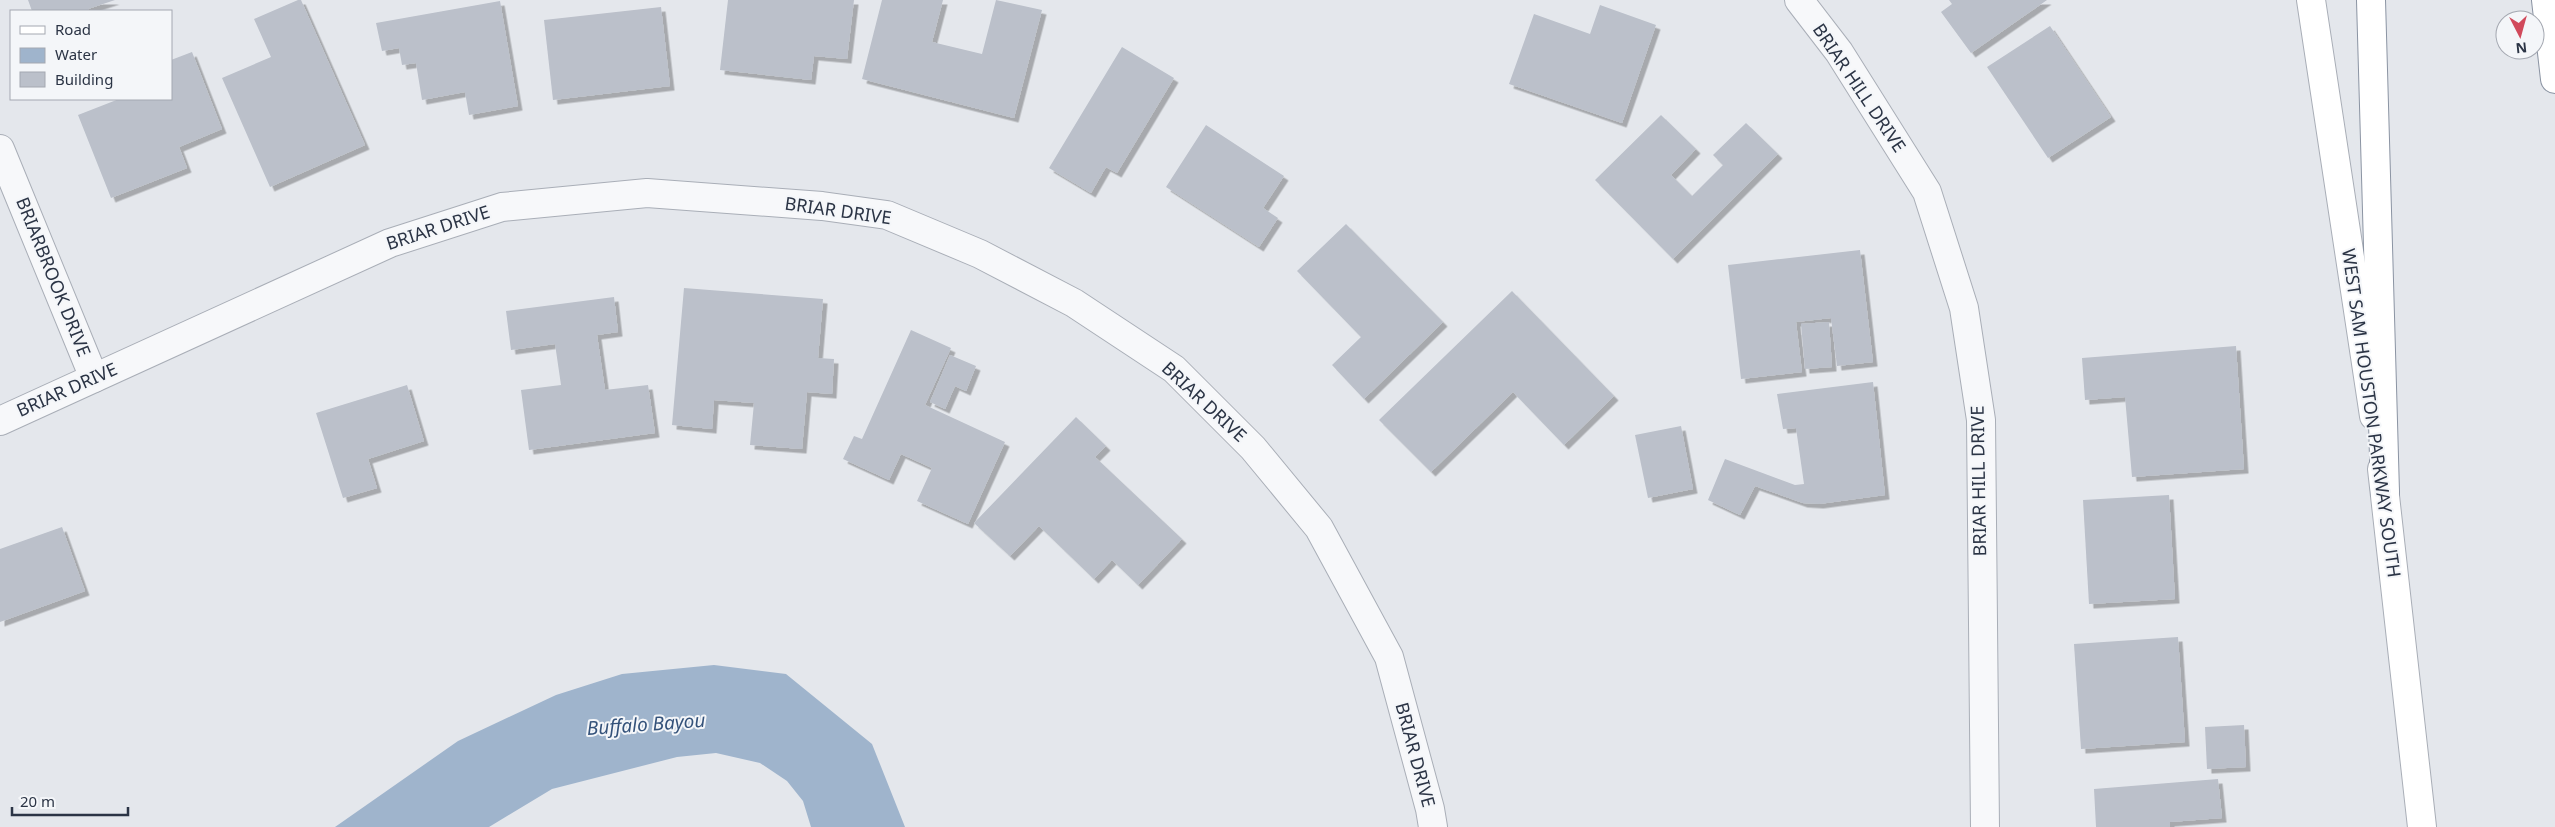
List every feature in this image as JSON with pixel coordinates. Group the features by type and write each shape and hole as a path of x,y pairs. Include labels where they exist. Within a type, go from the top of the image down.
{"main road":[{"name":"WEST SAM HOUSTON PARKWAY SOUTH","path":"2311,0 2385,492 2422,827"},
{"path":"2371,0 2385,492"},
{"path":"2546,0 2555,79"}],"street":[{"name":"BRIAR HILL DRIVE","path":"1799,0 1839,52 1927,192 1964,308 1981,420 1985,827"},
{"name":"BRIARBROOK DRIVE","path":"0,149 94,378"},
{"name":"BRIAR DRIVE","path":"0,421 390,243 502,207 647,192 822,206 887,215 980,254 1074,303 1174,369 1253,448 1319,528 1389,657 1430,809 1433,827"}],"water":[{"name":"Buffalo Bayou","path":"714,665 786,674 872,744 905,827 811,827 803,801 787,781 760,763 716,753 677,757 552,789 489,827 335,827 458,741 556,695 622,674"}],"building":[{"path":"28,0 115,0 88,10 32,10"},
{"path":"301,0 365,145 270,187 222,78 271,57 254,19"},
{"path":"728,0 854,0 847,59 814,56 811,80 720,70"},
{"path":"882,0 943,0 932,42 982,54 996,0 1042,10 1014,118 862,79"},
{"path":"1949,0 2047,0 1971,53 1941,12 1952,4"},
{"path":"500,1 518,106 469,115 465,92 422,100 416,63 402,65 399,48 382,51 376,23"},
{"path":"1600,5 1656,25 1622,123 1509,84 1534,14 1590,34"},
{"path":"661,7 670,86 553,100 544,20"},
{"path":"2050,26 2111,117 2048,158 1987,67"},
{"path":"1122,47 1174,78 1117,173 1106,167 1091,193 1049,168"},
{"path":"192,52 222,129 179,147 187,168 111,198 78,115 116,100 172,100 172,60"},
{"path":"1661,115 1696,149 1671,175 1692,196 1723,165 1713,155 1746,123 1778,154 1673,259 1595,180"},
{"path":"1206,125 1284,176 1263,208 1278,218 1259,247 1166,187"},
{"path":"1346,224 1443,322 1364,399 1332,365 1361,337 1297,271"},
{"path":"1860,250 1873,362 1837,366 1831,318 1796,322 1802,372 1741,379 1728,265"},
{"path":"684,288 823,299 818,358 834,359 832,394 807,392 802,449 750,445 754,403 714,400 712,429 672,425"},
{"path":"1512,291 1614,396 1564,445 1513,392 1431,472 1379,420"},
{"path":"614,297 618,332 597,335 605,390 648,385 655,433 529,450 521,390 561,385 555,344 511,350 506,311"},
{"path":"1829,322 1832,367 1805,369 1801,324"},
{"path":"911,330 951,348 925,405 1005,442 968,524 917,501 932,468 901,454 889,480 843,459 854,436 862,439"},
{"path":"2236,346 2244,469 2132,477 2125,397 2085,400 2082,358"},
{"path":"950,355 976,366 966,391 955,386 945,409 930,402"},
{"path":"1873,382 1885,495 1819,504 1803,503 1755,486 1740,515 1708,500 1725,459 1795,485 1804,484 1796,428 1783,429 1777,394"},
{"path":"407,385 424,441 368,459 377,488 343,498 316,413"},
{"path":"1076,417 1106,446 1095,457 1182,539 1138,585 1112,560 1094,579 1039,526 1010,556 974,523"},
{"path":"1681,426 1693,489 1648,498 1635,435"},
{"path":"2169,495 2175,599 2089,604 2083,500"},
{"path":"62,527 85,591 0,622 0,549"},
{"path":"2178,637 2185,742 2081,749 2074,644"},
{"path":"2244,725 2246,767 2207,769 2205,727"},
{"path":"2218,779 2222,818 2170,822 2170,827 2096,827 2094,789"}]}
